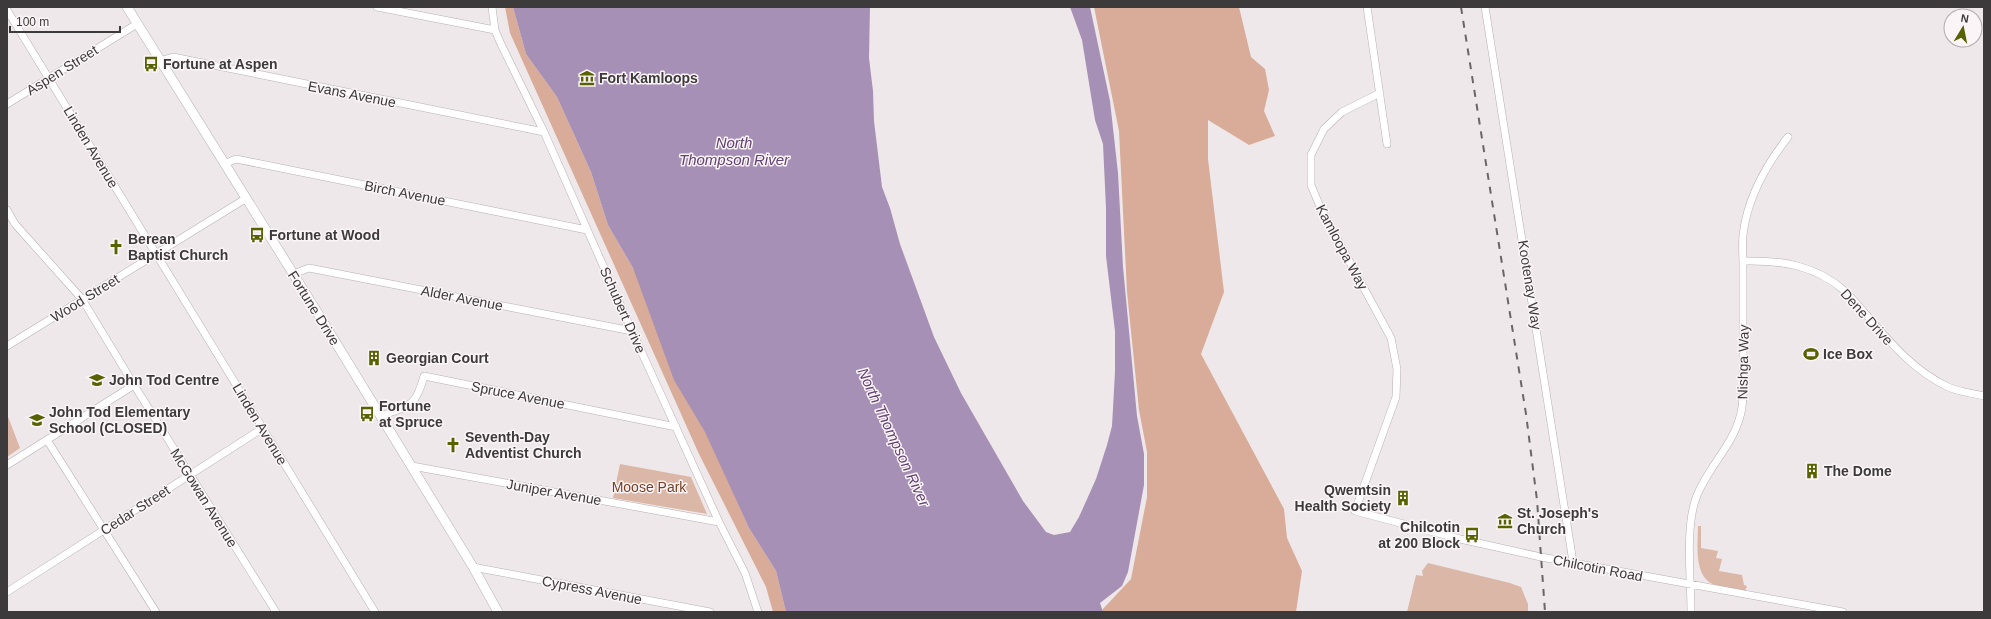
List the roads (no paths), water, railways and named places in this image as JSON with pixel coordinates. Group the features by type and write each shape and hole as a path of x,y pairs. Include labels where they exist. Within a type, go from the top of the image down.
{"main road":[{"name":"Fortune Drive","path":"127,7 412,466 473,567 498,612"}],"street":[{"path":"377,7 495,30"},
{"name":"Schubert Drive","path":"492,7 495,30 544,132 719,522 745,573 758,612"},
{"path":"1367,7 1387,144"},
{"name":"Kootenay Way","path":"1486,7 1573,562"},
{"name":"Linden Avenue","path":"7,10 375,612"},
{"name":"Aspen Street","path":"7,104 137,24"},
{"name":"Evans Avenue","path":"160,61 173,58 544,132"},
{"name":"Kamloopa Way","path":"1355,511 1396,397 1397,369 1391,338 1321,210 1311,185 1311,155 1324,129 1342,112 1380,93"},
{"name":"Nishga Way","path":"1692,612 1690,532 1692,512 1703,484 1732,438 1738,424 1742,407 1744,372 1743,235 1749,207 1757,188 1770,163 1788,137"},
{"name":"Birch Avenue","path":"224,164 236,159 587,230"},
{"name":"Wood Street","path":"7,346 245,199"},
{"name":"McGowan Avenue","path":"7,210 15,224 82,299 276,612"},
{"name":"Dene Drive","path":"1743,262 1769,260 1788,263 1806,267 1823,275 1846,292 1899,352 1912,364 1949,387 1984,396"},
{"name":"Alder Avenue","path":"293,274 309,268 632,331"},
{"name":"Spruce Avenue","path":"380,414 383,415 408,406 418,395 424,376 676,427"},
{"path":"7,465 134,385"},
{"name":"Cedar Street","path":"7,592 263,428"},
{"path":"47,440 156,612"},
{"name":"Juniper Avenue","path":"412,466 719,522"},
{"name":"Chilcotin Road","path":"1355,511 1460,539 1573,562 1843,612"},
{"name":"Cypress Avenue","path":"473,567 710,612"}],"water":[{"name":"North Thompson River","path":"513,7 870,7 869,58 873,91 874,121 882,187 890,208 900,244 934,337 961,393 1023,501 1046,532 1054,535 1070,532 1079,517 1096,479 1112,426 1115,372 1115,331 1106,256 1106,208 1103,144 1095,120 1082,40 1070,7 1090,7 1110,101 1118,173 1123,267 1137,416 1144,454 1144,485 1128,572 1122,586 1100,603 1103,612 786,612 776,571 749,528 705,432 674,380 633,268 608,225 591,172 557,97 526,54"}],"railway":[{"path":"1461,7 1526,414 1537,500 1545,612"}],"place":[{"name":"Fortune at Aspen","path":"151,64"},
{"name":"Fort Kamloops","path":"587,78"},
{"name":"Fortune at Wood","path":"257,235"},
{"name":"Berean Baptist Church","path":"116,247"},
{"name":"Ice Box","path":"1811,354"},
{"name":"Georgian Court","path":"374,358"},
{"name":"John Tod Centre","path":"97,380"},
{"name":"Fortune at Spruce","path":"367,414"},
{"name":"John Tod Elementary School (CLOSED)","path":"37,420"},
{"name":"Seventh-Day Adventist Church","path":"453,445"},
{"name":"The Dome","path":"1812,471"},
{"name":"Qwemtsin Health Society","path":"1403,498"},
{"name":"St. Joseph's Church","path":"1505,521"},
{"name":"Chilcotin at 200 Block","path":"1472,535"}],"park label":[{"name":"Moose Park","path":"649,487"}]}
